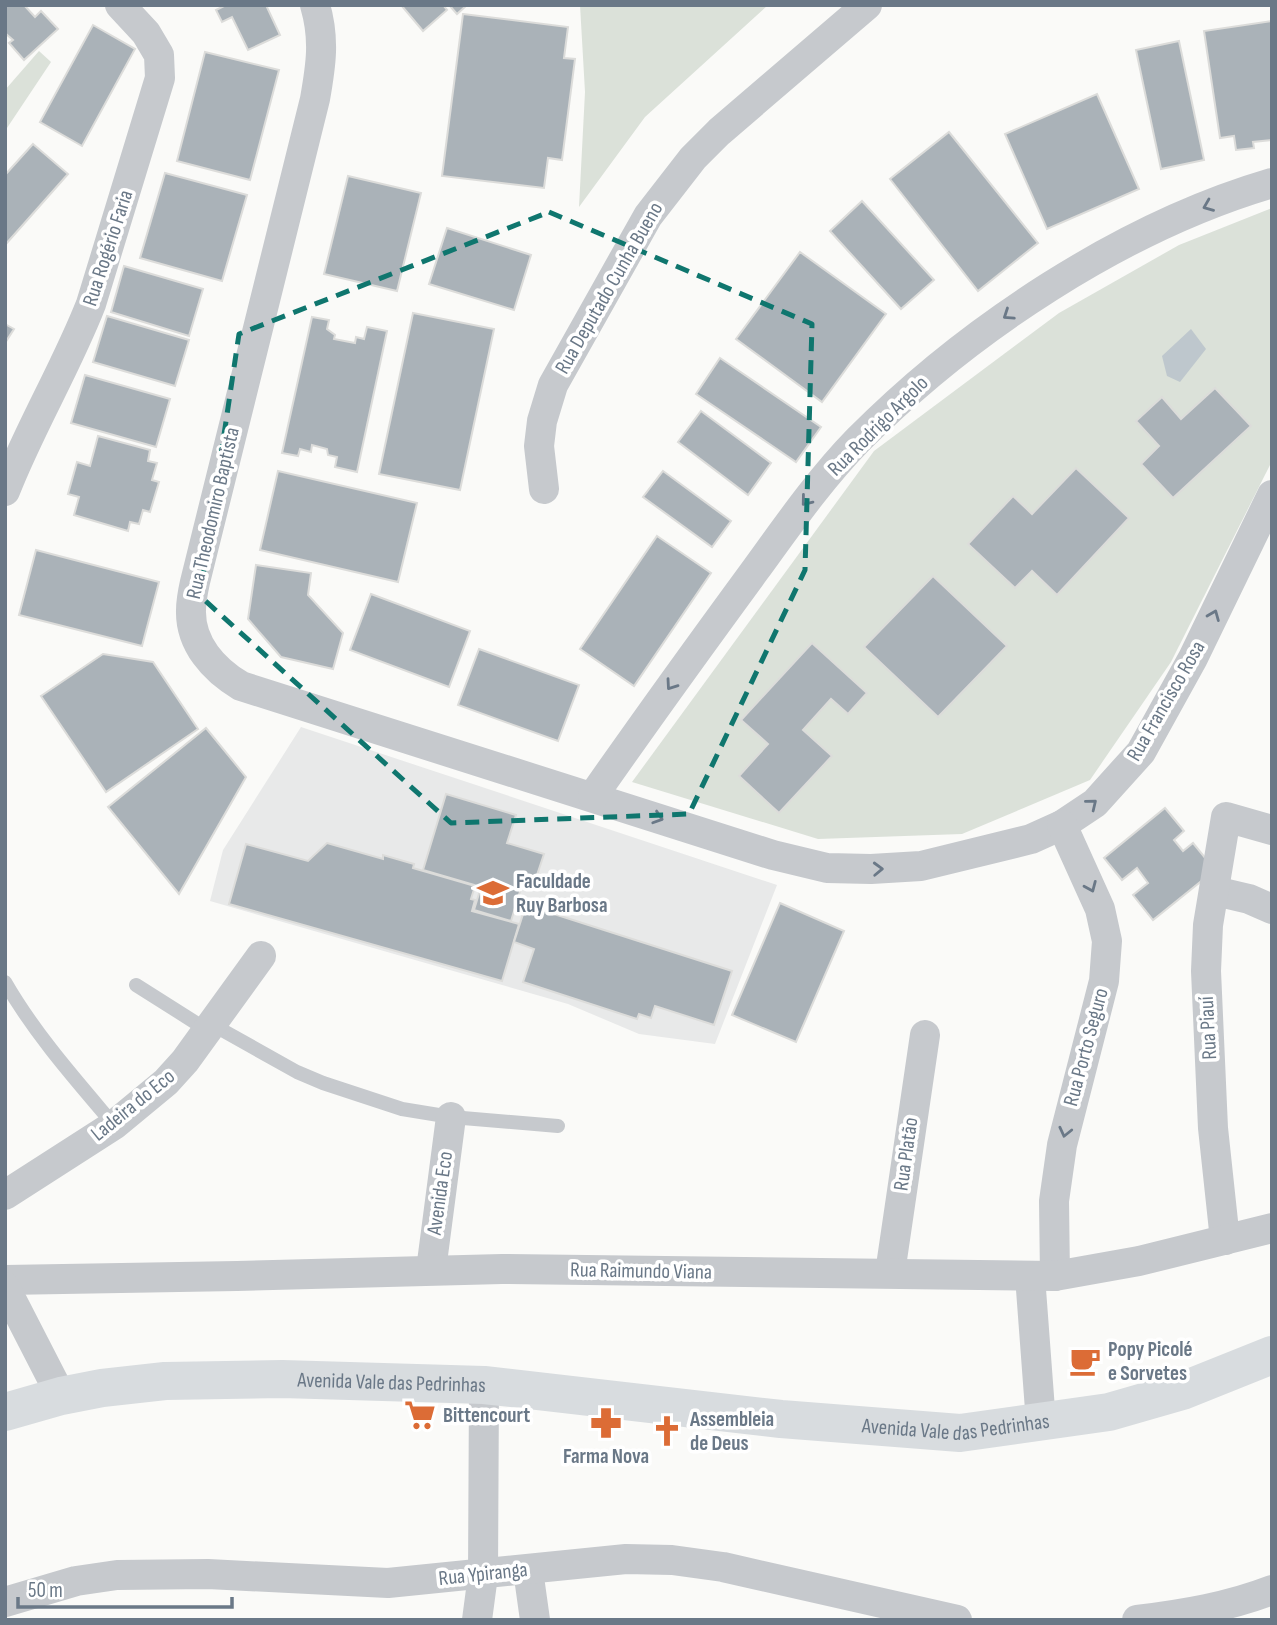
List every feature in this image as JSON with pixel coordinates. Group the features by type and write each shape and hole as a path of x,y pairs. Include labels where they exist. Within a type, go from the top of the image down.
{"street":[{"name":"Rua Rogério Faria","path":"5,491 77,340 91,304 160,78 159,55 146,33 120,5"},
{"name":"Rua Theodomiro Baptista","path":"315,5 320,21 320,72 195,582 191,611 195,634 205,654 221,674 241,686 593,796"},
{"name":"Rua Deputado Cunha Bueno","path":"544,489 539,446 542,421 552,385 648,216 694,158 719,132 867,5"},
{"name":"Rua Rodrigo Argolo","path":"593,796 804,502 857,442 913,388 974,338 1036,296 1103,256 1175,220 1250,189 1272,183"},
{"name":"Rua Francisco Rosa","path":"593,796 773,855 827,868 920,866 1031,839 1062,825 1095,803 1141,752 1193,658 1272,495"},
{"name":"Rua Piauí","path":"1225,1240 1213,1128 1206,971 1208,925 1226,817 1272,830"},
{"name":"Rua Porto Seguro","path":"1041,1423 1042,1276 1062,1146 1104,981 1107,941 1100,909 1062,825"},
{"path":"1214,891 1272,909"},
{"name":"Ladeira do Eco","path":"5,1195 114,1125 166,1082 261,956"},
{"name":"Rua Platão","path":"890,1273 925,1035"},
{"name":"Avenida Eco","path":"431,1270 451,1117"},
{"name":"Rua Raimundo Viana","path":"5,1280 431,1270 1042,1276 1139,1261 1272,1228"},
{"path":"5,1287 61,1396"},
{"name":"Avenida Vale das Pedrinhas","path":"5,1412 102,1388 165,1381 282,1379 484,1385 781,1419 960,1433 1109,1412 1182,1391 1272,1355"},
{"path":"477,1620 483,1575 484,1385"},
{"name":"Rua Ypiranga","path":"5,1602 76,1581 117,1575 208,1574 388,1583 626,1559 672,1560 723,1567 957,1620"},
{"path":"528,1570 536,1620"},
{"path":"1137,1620 1197,1612 1243,1601 1272,1590"}],"lane":[{"path":"5,982 52,1052 114,1125"},
{"path":"136,985 196,1023 222,1030 297,1072 323,1083 402,1109 451,1117 558,1126"}],"highlighted area":[{"path":"549,212 812,324 805,570 689,814 451,823 200,596 239,334"}],"shaded area":[{"path":"580,5 768,5 645,117 579,207 585,92"},
{"path":"39,51 51,62 5,131 5,90"},
{"path":"1272,208 1272,461 1171,662 1090,780 962,834 818,839 632,782 874,451 1059,313 1179,245"},
{"path":"1191,329 1206,349 1180,382 1167,376 1162,356"},
{"name":"Faculdade Ruy Barbosa","path":"301,727 777,885 715,1044 639,1034 568,1004 210,901 223,850"}],"building":[{"path":"5,5 24,5 35,17 41,11 58,29 24,60 9,43 13,40 5,33"},
{"path":"226,5 266,5 280,35 248,50 232,17 222,22 216,10"},
{"path":"401,5 443,5 447,10 423,31"},
{"path":"449,5 467,5 457,14"},
{"path":"463,14 568,27 564,58 575,59 562,160 548,158 544,188 442,176"},
{"path":"1272,21 1272,140 1253,142 1254,148 1236,150 1234,136 1220,138 1204,31"},
{"path":"93,25 135,49 82,146 40,122"},
{"path":"1179,41 1204,160 1161,169 1136,50"},
{"path":"205,52 279,70 250,180 177,161"},
{"path":"1097,94 1139,189 1047,229 1005,134"},
{"path":"949,132 1038,243 978,291 890,179"},
{"path":"33,144 68,174 5,245 5,175"},
{"path":"165,173 247,195 222,281 140,258"},
{"path":"348,176 421,193 397,291 324,274"},
{"path":"862,201 934,280 901,309 830,231"},
{"path":"447,228 531,255 514,310 429,284"},
{"path":"800,252 886,314 822,402 736,339"},
{"path":"124,266 203,289 189,336 111,312"},
{"path":"413,313 494,329 460,490 379,474"},
{"path":"107,316 189,340 175,386 93,362"},
{"path":"312,317 329,320 327,329 335,335 334,339 355,343 356,337 364,339 367,327 387,331 357,472 335,467 337,457 328,455 327,449 312,445 311,452 300,449 298,456 282,453"},
{"path":"5,324 14,329 5,343"},
{"path":"720,358 821,427 796,462 696,394"},
{"path":"85,375 170,399 156,447 71,423"},
{"path":"1215,388 1251,426 1173,498 1141,464 1159,446 1136,421 1162,397 1181,419"},
{"path":"701,411 771,463 748,495 678,442"},
{"path":"98,436 150,450 148,461 157,463 152,480 159,482 150,512 143,510 139,524 130,522 128,531 74,515 79,497 68,494 77,462 90,466"},
{"path":"1076,468 1129,518 1057,595 1032,571 1015,588 968,544 1013,496 1032,514"},
{"path":"278,471 417,503 398,582 260,550"},
{"path":"663,471 731,521 712,547 643,497"},
{"path":"657,536 711,573 634,686 580,649"},
{"path":"36,550 159,582 142,646 19,615"},
{"path":"256,565 311,573 308,595 343,633 333,669 281,657 248,619"},
{"path":"933,576 1007,646 938,717 864,647"},
{"path":"371,594 470,631 449,687 350,650"},
{"path":"812,643 867,693 848,714 831,699 803,730 832,756 779,813 739,776 768,744 741,720"},
{"path":"479,649 579,685 558,741 458,705"},
{"path":"103,654 153,662 198,729 106,792 41,696"},
{"path":"206,728 246,777 179,894 108,807"},
{"path":"446,794 516,815 507,843 544,854 536,878 525,875 511,921 474,910 481,887 423,870"},
{"path":"1165,808 1184,831 1174,840 1183,851 1193,843 1215,870 1153,920 1133,895 1148,883 1137,868 1122,880 1104,858"},
{"path":"327,843 383,859 383,855 414,864 413,868 475,886 471,899 475,900 472,911 519,924 502,981 229,904 246,844 308,861"},
{"path":"780,903 844,931 796,1042 732,1015"},
{"path":"526,905 732,971 714,1025 655,1006 651,1018 639,1014 637,1019 523,982 534,949 514,942"}],"place":[{"name":"Faculdade Ruy Barbosa","path":"493,893"},
{"name":"Popy Picolé e Sorvetes","path":"1085,1361"},
{"name":"Bittencourt","path":"420,1415"},
{"name":"Farma Nova","path":"606,1423"},
{"name":"Assembleia de Deus","path":"667,1431"}]}
